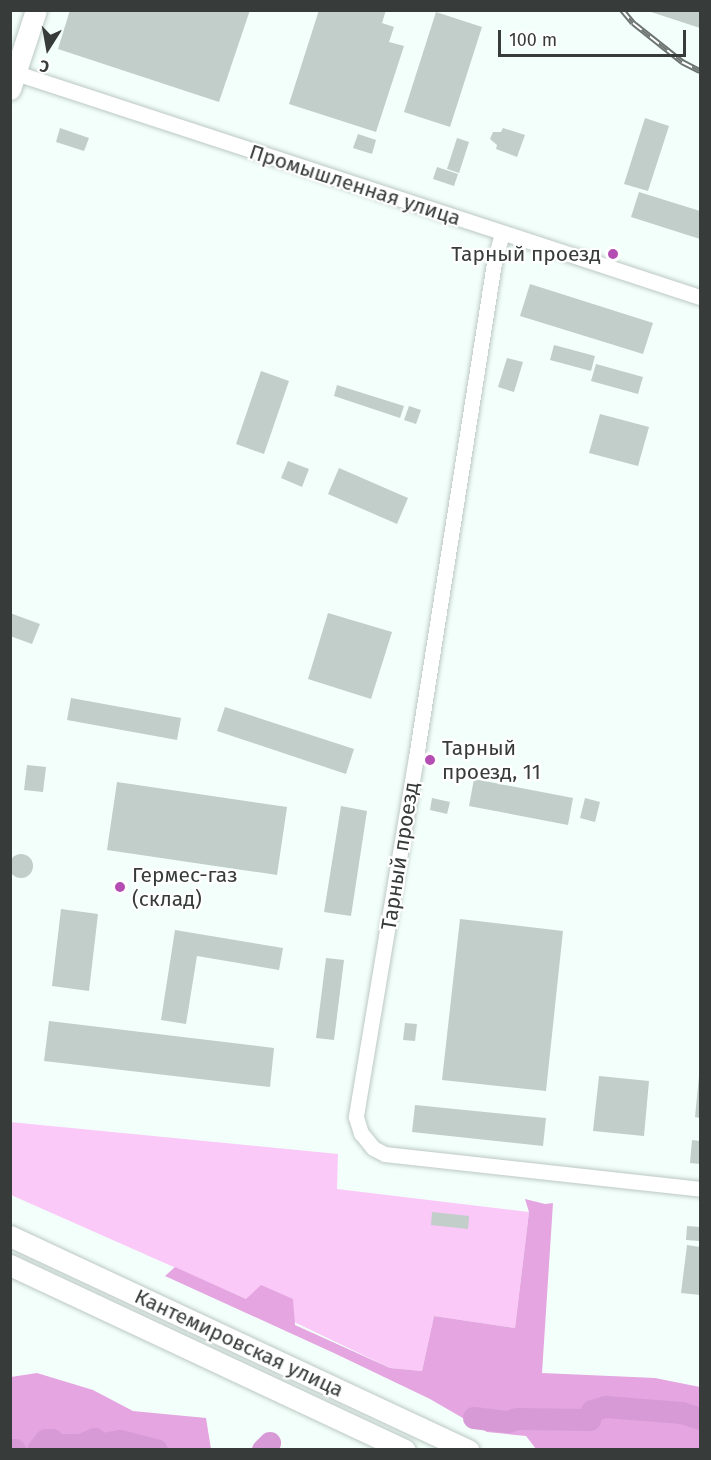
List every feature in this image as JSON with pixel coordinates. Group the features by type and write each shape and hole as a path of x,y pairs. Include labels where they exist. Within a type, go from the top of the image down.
{"main road":[{"path":"12,78 36,10"},
{"name":"Кантемировская улица","path":"10,1236 468,1449"},
{"name":"Кантемировская улица","path":"10,1265 405,1449"}],"street":[{"name":"Промышленная улица","path":"12,78 700,297"},
{"name":"Тарный проезд","path":"502,233 494,263 418,746 356,1117 373,1148 385,1154 700,1189"}],"shaded area":[{"path":"10,1122 338,1154 337,1189 529,1212 515,1328 434,1316 422,1371 390,1368 246,1299 11,1195"},
{"path":"525,1199 545,1204 553,1203 542,1373 655,1378 700,1387 700,1449 536,1449 526,1436 487,1432 430,1399 165,1276 175,1267 246,1299 261,1285 293,1299 295,1325 390,1368 422,1371 434,1316 515,1328 529,1212"},
{"path":"37,1373 93,1390 133,1411 206,1418 211,1449 11,1449 11,1377"}],"building":[{"path":"70,10 250,10 219,102 58,49"},
{"path":"319,10 386,10 382,23 394,27 389,42 404,46 376,132 289,104"},
{"path":"700,10 700,28 648,11"},
{"path":"436,12 482,27 450,127 404,112"},
{"path":"645,118 669,126 648,191 624,184"},
{"path":"60,128 89,138 84,151 56,142"},
{"path":"503,128 525,135 517,157 496,149 497,145 490,139 493,132 501,132"},
{"path":"358,134 376,140 372,154 353,148"},
{"path":"457,138 469,142 459,173 447,169"},
{"path":"437,167 458,174 454,186 433,179"},
{"path":"639,192 700,211 700,239 631,217"},
{"path":"530,284 653,323 643,354 520,316"},
{"path":"554,345 595,356 591,371 550,360"},
{"path":"507,358 523,362 514,392 498,387"},
{"path":"596,364 643,377 638,394 591,381"},
{"path":"261,371 289,381 264,454 236,444"},
{"path":"337,385 404,406 400,418 334,396"},
{"path":"409,406 421,410 416,424 404,420"},
{"path":"600,414 649,427 638,466 589,453"},
{"path":"288,461 309,469 302,487 281,478"},
{"path":"339,468 408,498 397,524 328,494"},
{"path":"10,613 40,624 32,644 10,636"},
{"path":"328,613 392,632 371,699 308,679"},
{"path":"71,698 181,718 177,740 67,720"},
{"path":"225,707 354,749 346,774 217,731"},
{"path":"27,765 46,767 43,792 24,790"},
{"path":"474,779 573,798 568,825 469,806"},
{"path":"117,782 287,807 277,875 107,850"},
{"path":"432,798 450,802 447,814 430,810"},
{"path":"585,798 600,802 595,822 580,818"},
{"path":"341,806 367,811 351,916 324,912"},
{"path":"21,854 26,855 32,861 32,871 26,877 21,878 16,877 10,871 9,866 10,861 16,855"},
{"path":"61,909 98,914 89,991 52,986"},
{"path":"460,919 563,931 546,1091 442,1080"},
{"path":"175,930 283,948 279,970 197,956 186,1024 161,1020"},
{"path":"326,958 344,960 334,1040 316,1038"},
{"path":"49,1021 274,1048 270,1087 44,1061"},
{"path":"405,1023 417,1024 415,1041 403,1040"},
{"path":"599,1076 649,1081 644,1136 593,1131"},
{"path":"700,1076 700,1118 695,1117"},
{"path":"415,1105 546,1118 543,1146 412,1132"},
{"path":"692,1140 700,1141 700,1164 690,1163"},
{"path":"432,1212 469,1216 468,1229 431,1225"},
{"path":"687,1226 700,1227 700,1241 686,1240"},
{"path":"687,1245 700,1247 700,1295 681,1293"}],"waterway":[{"path":"474,1418 508,1422 517,1419 590,1420 592,1411 606,1407 682,1413 700,1419"},
{"path":"38,1450 46,1440 52,1440 56,1445 81,1445 95,1439 97,1445 120,1441 157,1450"},
{"path":"263,1450 270,1443"}],"railway":[{"path":"622,10 633,23 682,62 700,71"}],"place":[{"name":"Тарный проезд","path":"613,254"},
{"name":"Тарный проезд, 11","path":"430,760"},
{"name":"Гермес-газ (склад)","path":"120,887"}]}
